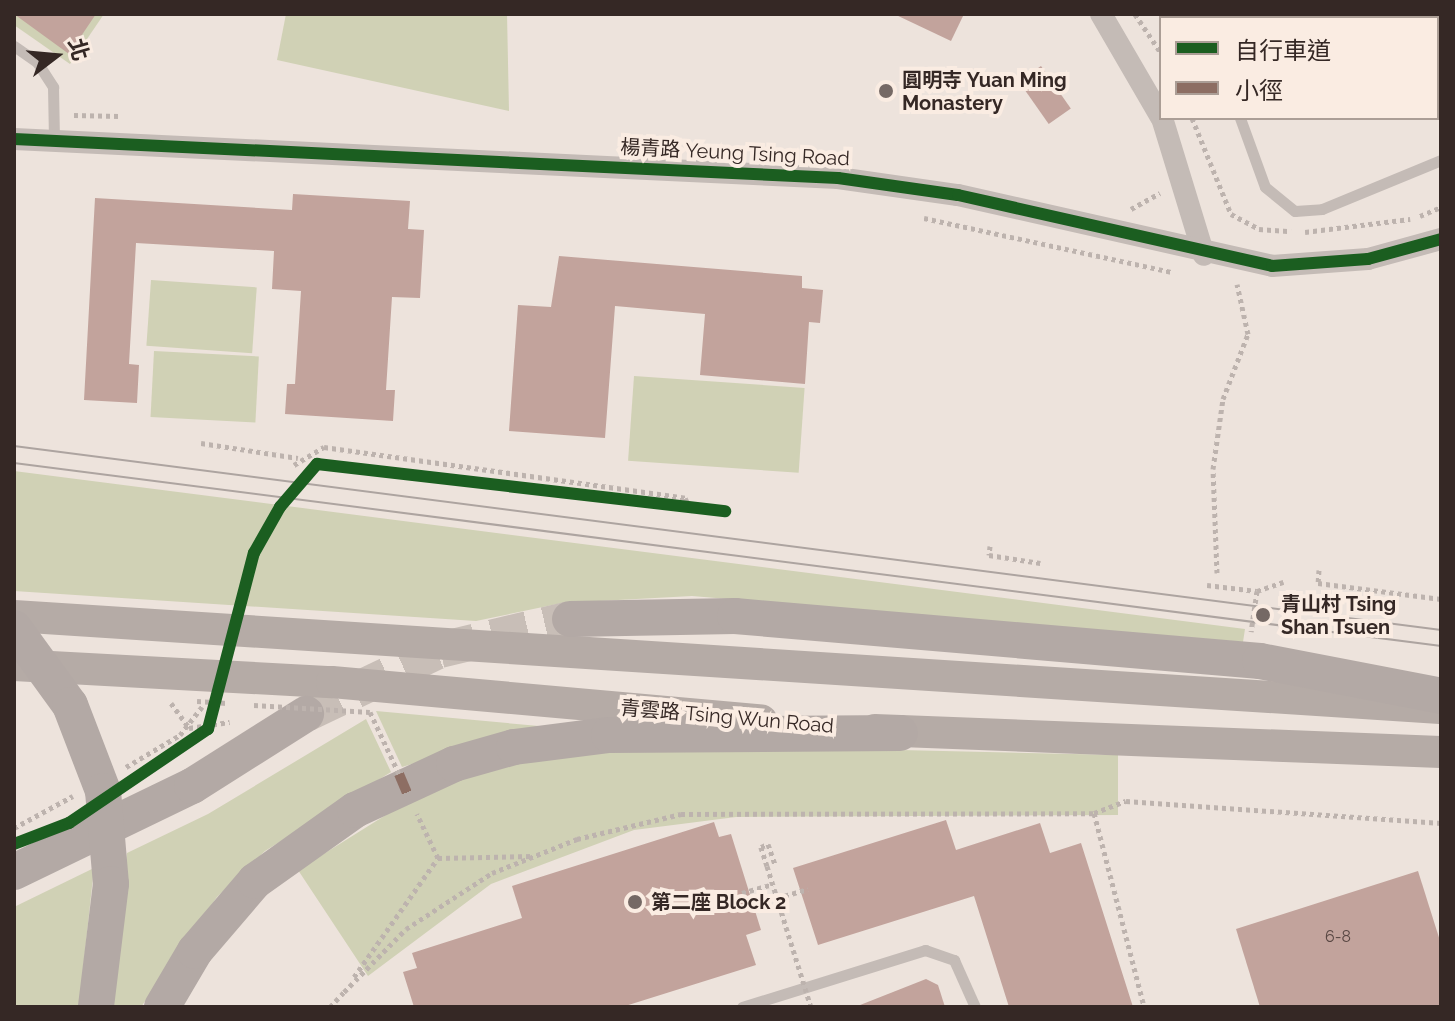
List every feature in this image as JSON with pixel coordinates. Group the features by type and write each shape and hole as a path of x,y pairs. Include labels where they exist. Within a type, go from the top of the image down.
{"main road":[{"path":"14,616 1441,708"},
{"path":"570,619 735,616 1216,657 1441,696"},
{"path":"14,628 70,705 103,791 111,884 96,1007"},
{"name":"青雲路 Tsing Wun Road","path":"14,665 332,682 900,733 1441,752"},
{"path":"14,872 192,786 306,714"},
{"path":"162,1007 195,951 255,881 355,810 454,764 514,747 609,735 900,733"}],"street":[{"path":"1101,14 1159,114"},
{"path":"1162,120 1204,255"},
{"name":"楊青路 Yeung Tsing Road","path":"14,139 838,178 1017,208 1204,255 1307,266 1441,239"}],"lane":[{"path":"14,46 47,73 55,116 54,141"},
{"path":"1241,120 1265,187 1295,211 1322,209 1441,160"},
{"path":"742,1007 925,950 954,960 975,1007"}],"path":[{"path":"1135,14 1159,50"},
{"path":"55,116 132,117"},
{"path":"1117,206 1148,204 1160,193 1161,177"},
{"path":"910,215 1188,275"},
{"path":"1226,282 1251,287"},
{"path":"1217,573 1213,469 1223,399 1248,334 1237,284"},
{"path":"201,443 299,458"},
{"path":"294,465 299,458 324,447 685,498 692,512"},
{"path":"304,478 326,462 692,512 714,511"},
{"path":"990,546 989,555 1040,563"},
{"path":"1319,570 1318,583 1441,599"},
{"path":"1207,585 1257,591 1283,582"},
{"path":"1257,591 1250,636 1264,638"},
{"path":"208,729 221,681"},
{"path":"171,700 189,728"},
{"path":"197,701 227,703"},
{"path":"254,705 370,712 399,774"},
{"path":"114,774 189,728 202,707"},
{"path":"117,788 208,729 236,721"},
{"path":"189,728 208,729"},
{"path":"14,828 86,790"},
{"path":"330,1007 406,929 492,873 537,856 681,814 1094,813 1126,801 1441,823"},
{"path":"414,808 438,858"},
{"path":"1094,813 1144,1007"},
{"path":"14,844 41,833"},
{"path":"775,864 768,844 761,847 811,1007"},
{"path":"438,858 537,856"},
{"path":"344,992 438,858"},
{"path":"742,893 773,884"},
{"path":"777,898 808,889"}],"green space":[{"path":"14,14 104,14 70,64 14,25"},
{"path":"286,14 507,14 509,111 277,60"},
{"path":"151,280 257,287 252,353 146,346"},
{"path":"154,351 259,356 255,422 151,417"},
{"path":"634,376 805,388 799,473 628,461"},
{"path":"14,471 1245,629 1243,642 692,596 562,603 476,621 14,591"},
{"path":"376,711 539,726 402,767"},
{"path":"366,719 391,772 265,851 217,897 141,1007 113,1007 127,853 208,814"},
{"path":"900,750 1118,755 1118,815 736,817 634,830 491,884 368,976 298,870 421,793 513,763 610,752"},
{"path":"94,868 79,1007 14,1007 14,907"}],"building":[{"path":"14,14 96,14 69,54"},
{"path":"894,14 964,14 951,41"},
{"path":"1041,66 1071,109 1049,124 1019,81"},
{"path":"293,194 410,201 408,229 424,230 420,298 392,297 386,390 395,390 393,421 285,414 287,384 295,384 301,291 272,289 274,251 136,243 129,364 139,365 137,403 84,400 95,198 292,210"},
{"path":"559,256 802,276 802,288 823,290 820,323 809,322 805,384 700,375 705,314 615,306 605,438 509,431 518,305 551,307"},
{"path":"946,820 956,850 1040,823 1050,853 1081,843 1133,1007 1009,1007 974,896 818,945 793,868"},
{"name":"第二座 Block 2","path":"714,822 719,837 731,834 761,930 746,935 756,965 622,1007 414,1007 403,972 417,968 412,953 522,918 512,886"},
{"path":"1418,871 1441,944 1441,1007 1260,1007 1236,929"},
{"path":"926,979 938,985 945,1007 855,1007"}],"tunnel":[{"path":"306,714 440,650 570,619"}],"tram line":[{"path":"14,446 1441,630"},
{"path":"14,463 1441,646"}],"marked path":[{"path":"399,774 408,795"}],"cycle path":[{"path":"14,139 838,178 958,195 1272,266 1368,259 1441,239"},
{"path":"14,844 69,823 208,729 254,553 280,507 317,464 725,511"}],"place":[{"name":"圓明寺 Yuan Ming Monastery","path":"886,91"},
{"name":"青山村 Tsing Shan Tsuen","path":"1263,615"},
{"name":"第二座 Block 2","path":"635,902"}]}
